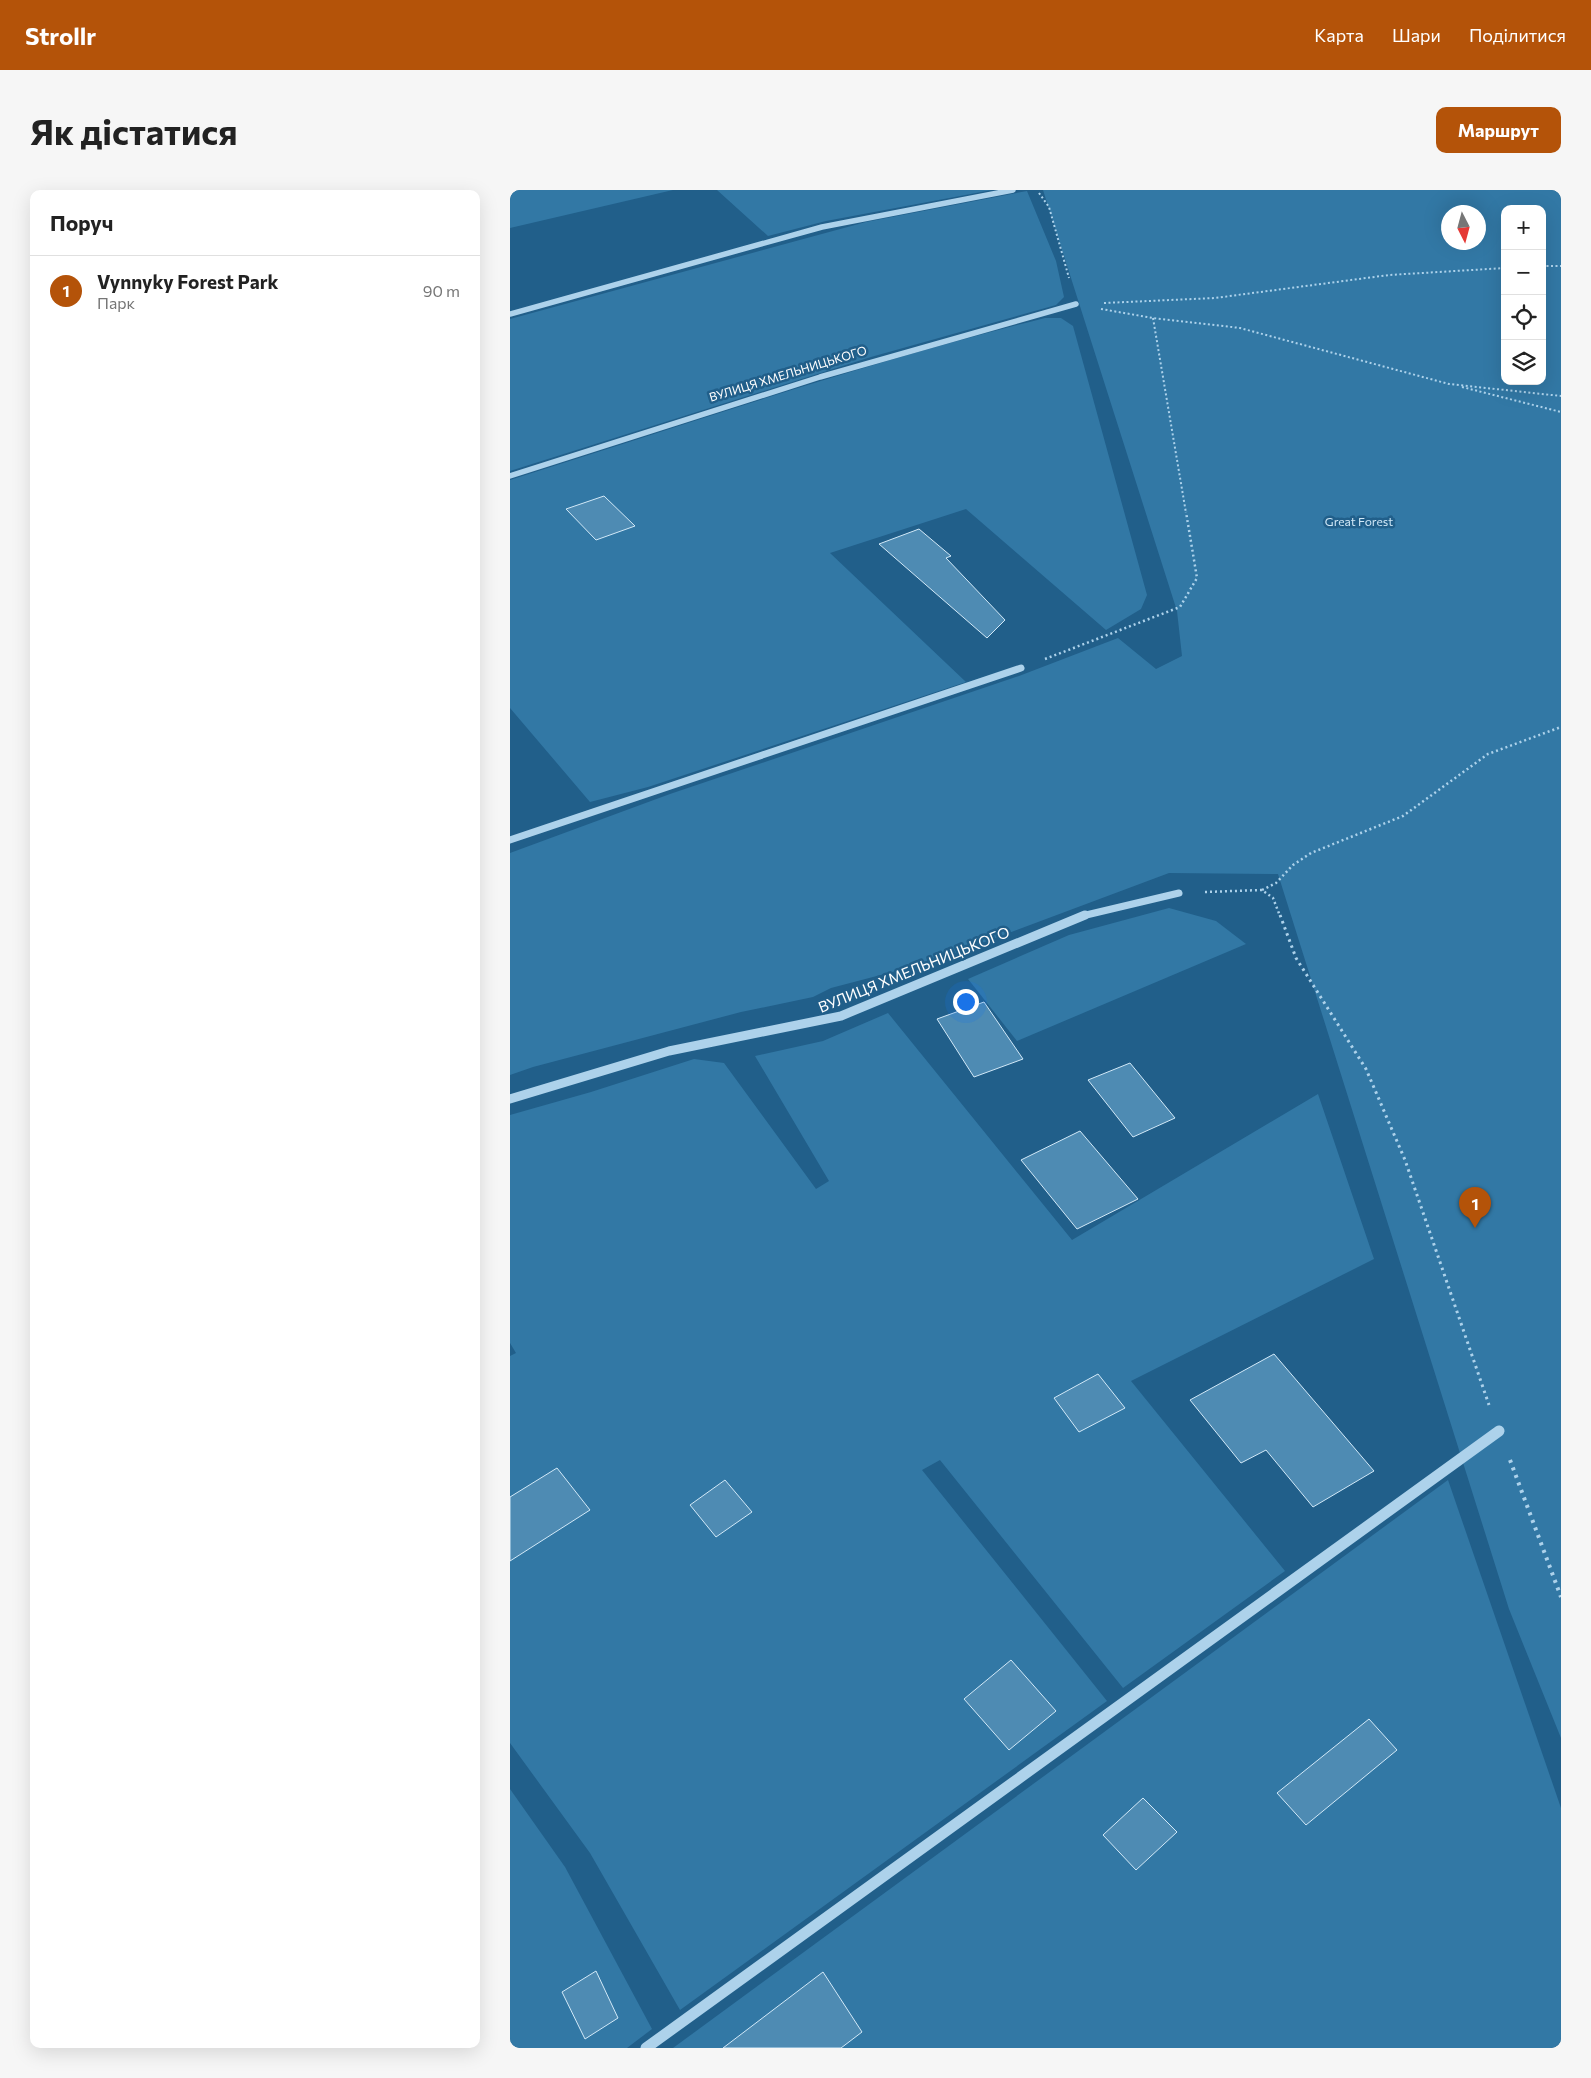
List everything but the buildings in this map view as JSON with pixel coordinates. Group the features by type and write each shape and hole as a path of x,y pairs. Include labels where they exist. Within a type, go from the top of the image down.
{"street":[{"path":"510,314 822,227 1013,190"},
{"name":"ВУЛИЦЯ ХМЕЛЬНИЦЬКОГО","path":"510,476 820,377 1076,304"},
{"path":"510,840 1021,668"},
{"name":"ВУЛИЦЯ ХМЕЛЬНИЦЬКОГО","path":"510,1099 690,1046 816,1023 841,1016 1088,914 1179,893"},
{"path":"646,2048 1499,1431"}],"path":[{"path":"1037,190 1049,207 1062,247 1076,304"},
{"path":"1546,266 1561,266"},
{"path":"1076,304 1215,298 1389,276 1501,268"},
{"path":"1076,304 1153,318 1240,328 1561,412"},
{"path":"1021,668 1180,606 1197,578 1153,318"},
{"path":"1449,384 1561,396"},
{"path":"1179,893 1262,890 1276,883 1294,865 1311,853 1403,816 1488,754 1561,727"},
{"path":"1262,890 1273,898 1296,958 1366,1069 1405,1160 1438,1261 1561,1597"}],"green space":[{"path":"510,190 673,190 510,228"},
{"path":"717,190 992,190 826,221 768,236"},
{"name":"Great Forest","path":"1043,190 1561,190 1561,1738 1509,1609 1278,874 1169,873 934,961 831,988 813,997 741,1012 533,1067 510,1075 510,853 670,794 1019,676 1118,638 1156,669 1182,656 1177,611"},
{"path":"1027,191 1056,261 1064,297 1056,305 871,357 510,471 510,319 866,222"},
{"path":"1045,318 1061,318 1073,326 1147,595 1141,609 1106,630 966,509 830,553 966,682 648,787 590,802 510,708 510,480 843,374"},
{"path":"1169,908 1216,921 1246,944 1017,1041 968,979 1069,935"},
{"path":"888,1013 1072,1240 1318,1094 1374,1259 1131,1381 1285,1571 1123,1688 940,1460 922,1470 1107,1701 680,2010 590,1853 510,1743 510,1356 516,1353 510,1343 510,1115 591,1092 694,1059 724,1063 816,1189 829,1181 755,1056 823,1041"},
{"path":"1448,1480 1561,1808 1561,2048 673,2048"},
{"path":"510,1789 565,1867 652,2029 627,2048 510,2048"}],"place":[{"name":"Vynnyky Forest Park","path":"1475,1228"}]}
